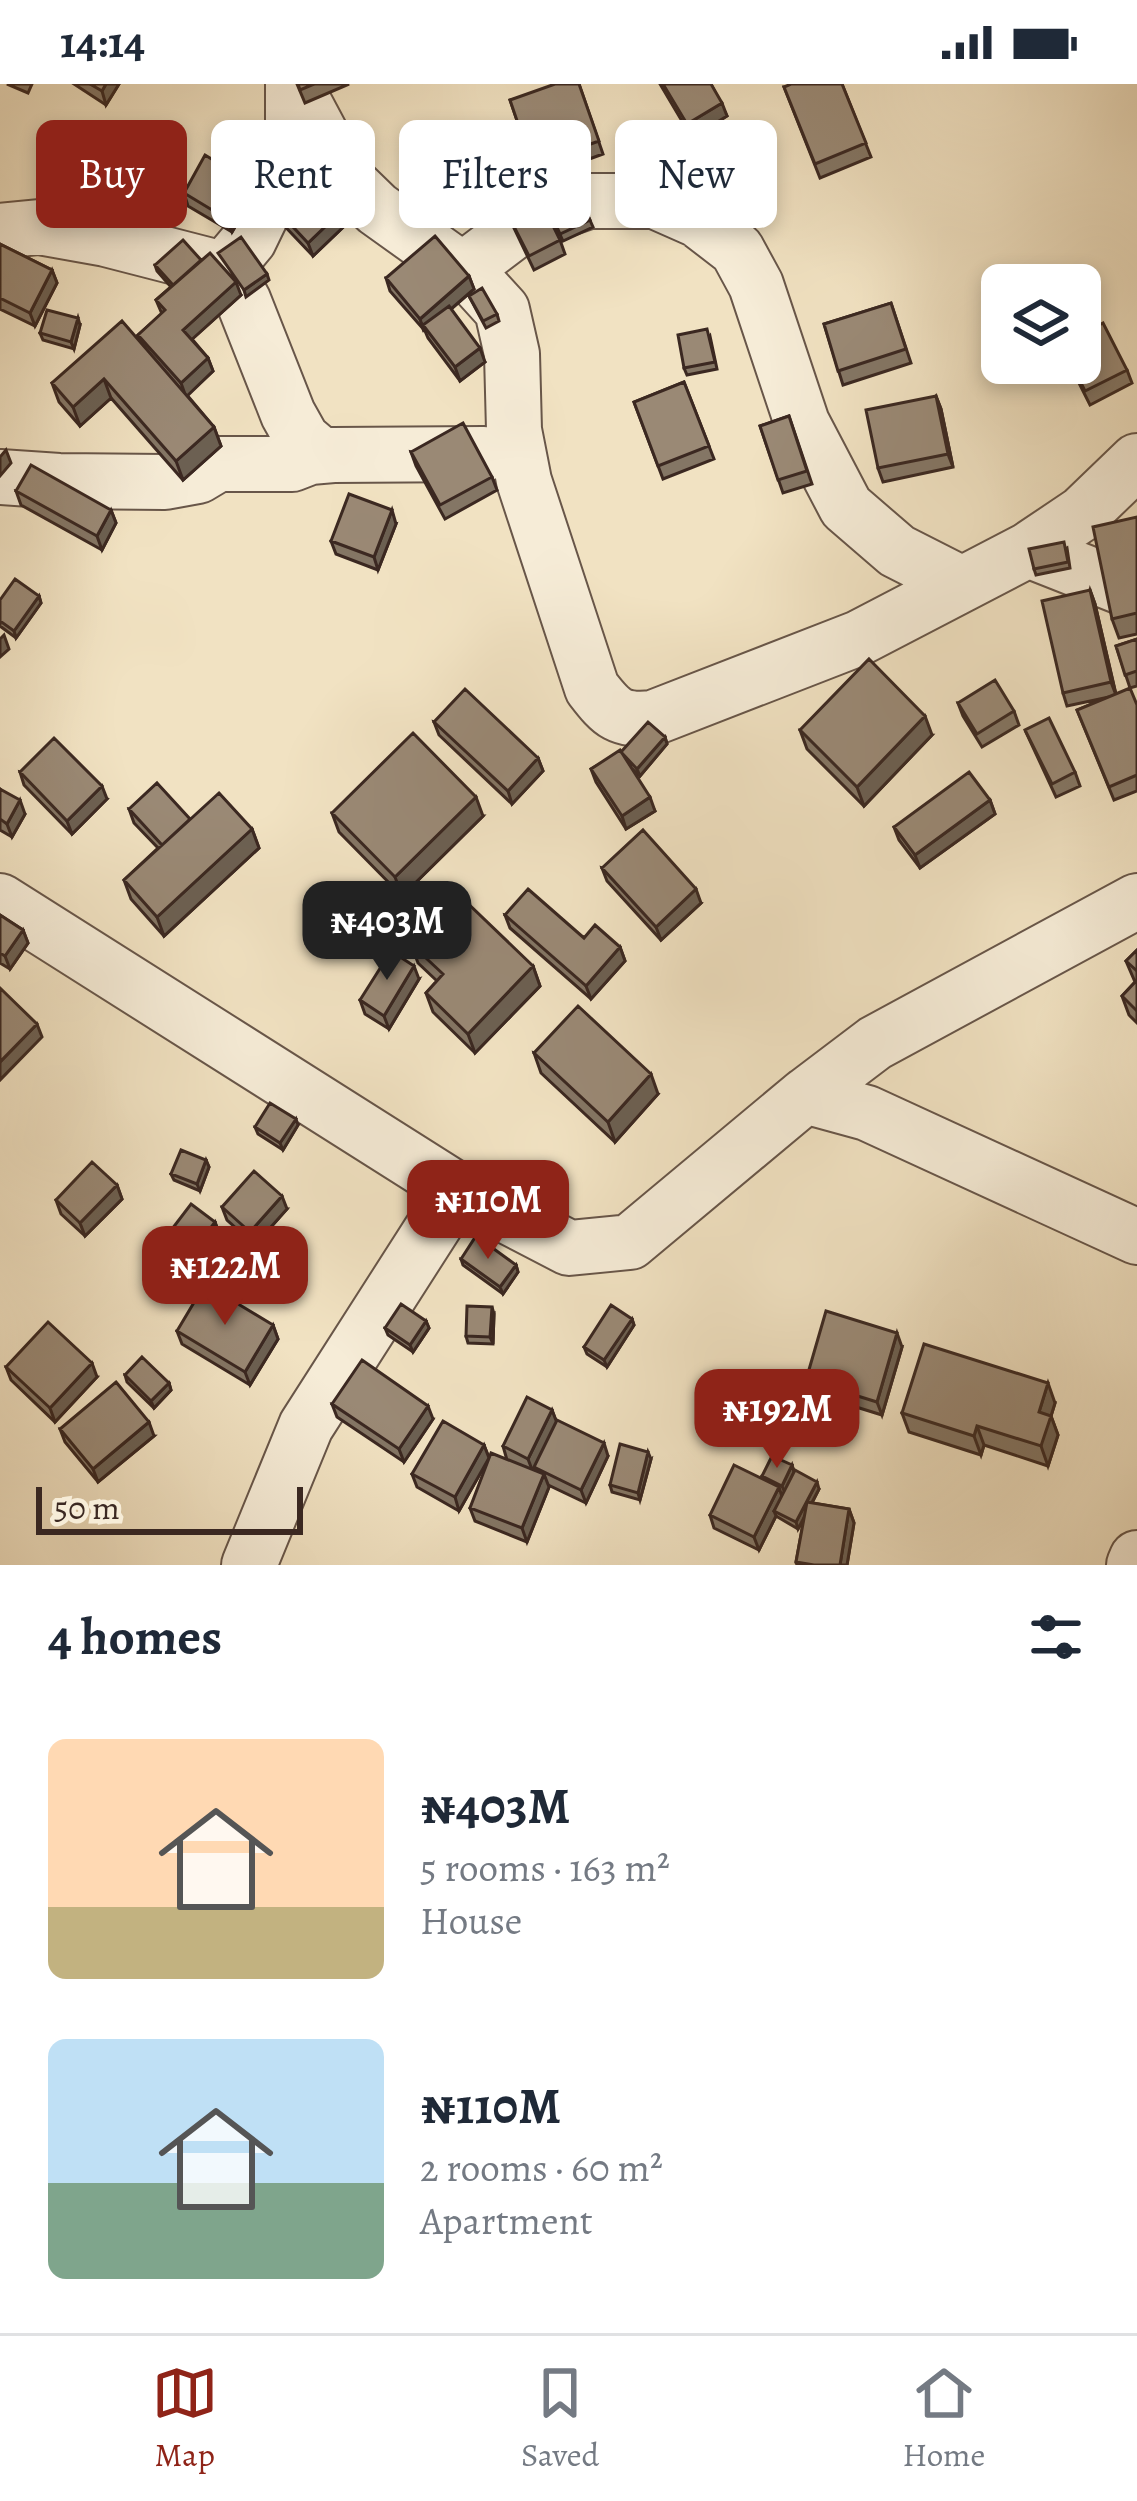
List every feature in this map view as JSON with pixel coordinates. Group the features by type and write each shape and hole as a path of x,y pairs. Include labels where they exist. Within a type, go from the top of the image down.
{"street":[{"path":"293,84 344,176 376,209 463,270 502,310 512,354 514,430 524,481 592,688 610,711 630,720 653,718 859,638 1028,550 1083,513 1137,461"},
{"path":"218,277 249,240 265,208 268,180 293,126 293,84"},
{"path":"463,270 525,223 588,201 655,201 698,220 737,250 756,285 802,423 846,507 897,551 962,584"},
{"path":"0,231 39,227 207,265 243,301 288,414 302,439 322,456"},
{"path":"0,477 165,482 198,476 218,464 292,464 322,456 518,454"},
{"path":"1028,550 1137,593"},
{"path":"0,901 457,1190 569,1248 630,1242 875,1042 1137,901"},
{"path":"805,1096 867,1113 1137,1237"},
{"path":"250,1565 306,1426 457,1190"}],"building":[{"path":"555,84 579,84 599,141 591,144 591,120 517,120 510,100"},
{"path":"663,84 711,84 722,103 694,120 685,120"},
{"path":"842,84 866,143 815,164 784,87"},
{"path":"205,155 211,159 211,209 187,195"},
{"path":"294,228 324,228 308,243"},
{"path":"515,228 554,228 560,240 529,256"},
{"path":"435,236 469,276 420,319 386,278"},
{"path":"241,237 267,274 244,290 218,253"},
{"path":"183,240 201,260 173,285 155,265"},
{"path":"0,244 52,270 30,313 0,298"},
{"path":"210,253 236,282 183,330 208,358 181,383 138,335 165,310 156,300"},
{"path":"482,288 497,314 483,321 469,296"},
{"path":"891,303 906,349 838,371 824,324"},
{"path":"449,306 480,348 455,367 423,325"},
{"path":"47,310 78,318 71,342 40,333"},
{"path":"122,321 214,427 176,461 104,379 73,407 52,383"},
{"path":"1101,324 1127,370 1101,383"},
{"path":"707,329 715,362 684,368 678,335"},
{"path":"684,382 709,446 658,466 634,402"},
{"path":"936,396 948,454 878,468 866,410"},
{"path":"789,416 807,471 778,480 760,426"},
{"path":"463,423 492,477 440,505 411,452"},
{"path":"31,465 111,510 97,536 16,491"},
{"path":"349,494 392,510 374,557 331,541"},
{"path":"1137,517 1137,613 1112,619 1093,527"},
{"path":"1064,542 1068,562 1034,569 1029,549"},
{"path":"15,579 39,596 14,631 0,621 0,600"},
{"path":"1090,590 1111,682 1063,693 1042,601"},
{"path":"1137,639 1137,671 1125,675 1116,646"},
{"path":"869,659 925,716 857,787 800,730"},
{"path":"995,680 1014,711 977,734 958,703"},
{"path":"1130,688 1137,705 1137,775 1109,787 1077,710"},
{"path":"465,689 538,758 508,791 434,722"},
{"path":"1049,718 1075,772 1052,784 1025,730"},
{"path":"648,722 665,737 637,769 621,752"},
{"path":"413,733 476,797 395,877 332,813"},
{"path":"54,738 102,786 67,821 20,772"},
{"path":"620,750 650,797 622,816 591,769"},
{"path":"969,772 990,800 915,855 894,827"},
{"path":"157,783 190,819 162,845 129,809"},
{"path":"0,789 20,800 7,824 0,819"},
{"path":"219,793 252,829 157,917 124,880"},
{"path":"643,830 696,889 656,927 602,868"},
{"path":"528,889 584,938 595,925 620,947 586,986 505,915"},
{"path":"458,894 533,966 468,1034 426,993 443,974 411,944"},
{"path":"0,915 23,930 5,956 0,953"},
{"path":"1137,950 1137,971 1126,961"},
{"path":"391,951 414,966 384,1016 360,1000"},
{"path":"1137,980 1137,1011 1122,996"},
{"path":"0,988 37,1024 0,1062"},
{"path":"578,1006 651,1074 608,1122 534,1053"},
{"path":"270,1103 296,1119 280,1143 255,1127"},
{"path":"181,1150 206,1160 197,1184 171,1174"},
{"path":"92,1162 117,1185 80,1223 56,1200"},
{"path":"254,1171 282,1196 250,1232 222,1207"},
{"path":"191,1204 215,1222 181,1269 156,1250"},
{"path":"476,1236 516,1265 500,1287 461,1259"},
{"path":"205,1284 273,1325 245,1372 177,1331"},
{"path":"401,1304 426,1321 410,1345 385,1328"},
{"path":"611,1305 632,1319 604,1360 584,1347"},
{"path":"467,1306 492,1307 490,1337 466,1336"},
{"path":"826,1311 897,1333 877,1402 806,1380"},
{"path":"48,1322 92,1363 50,1408 6,1367"},
{"path":"924,1344 1048,1383 1039,1412 1051,1416 1041,1446 977,1426 974,1436 902,1413"},
{"path":"142,1357 169,1383 151,1401 125,1375"},
{"path":"362,1360 428,1406 399,1449 332,1404"},
{"path":"116,1382 149,1422 93,1469 60,1429"},
{"path":"527,1397 552,1410 528,1459 503,1446"},
{"path":"557,1420 604,1443 581,1490 534,1467"},
{"path":"443,1421 484,1445 455,1497 412,1474"},
{"path":"620,1444 648,1452 638,1493 610,1485"},
{"path":"491,1453 544,1474 522,1528 470,1508"},
{"path":"772,1456 792,1465 782,1486 762,1476"},
{"path":"734,1465 779,1487 754,1537 710,1515"},
{"path":"795,1470 817,1482 796,1522 774,1511"},
{"path":"807,1502 849,1509 840,1565 796,1562"}]}
